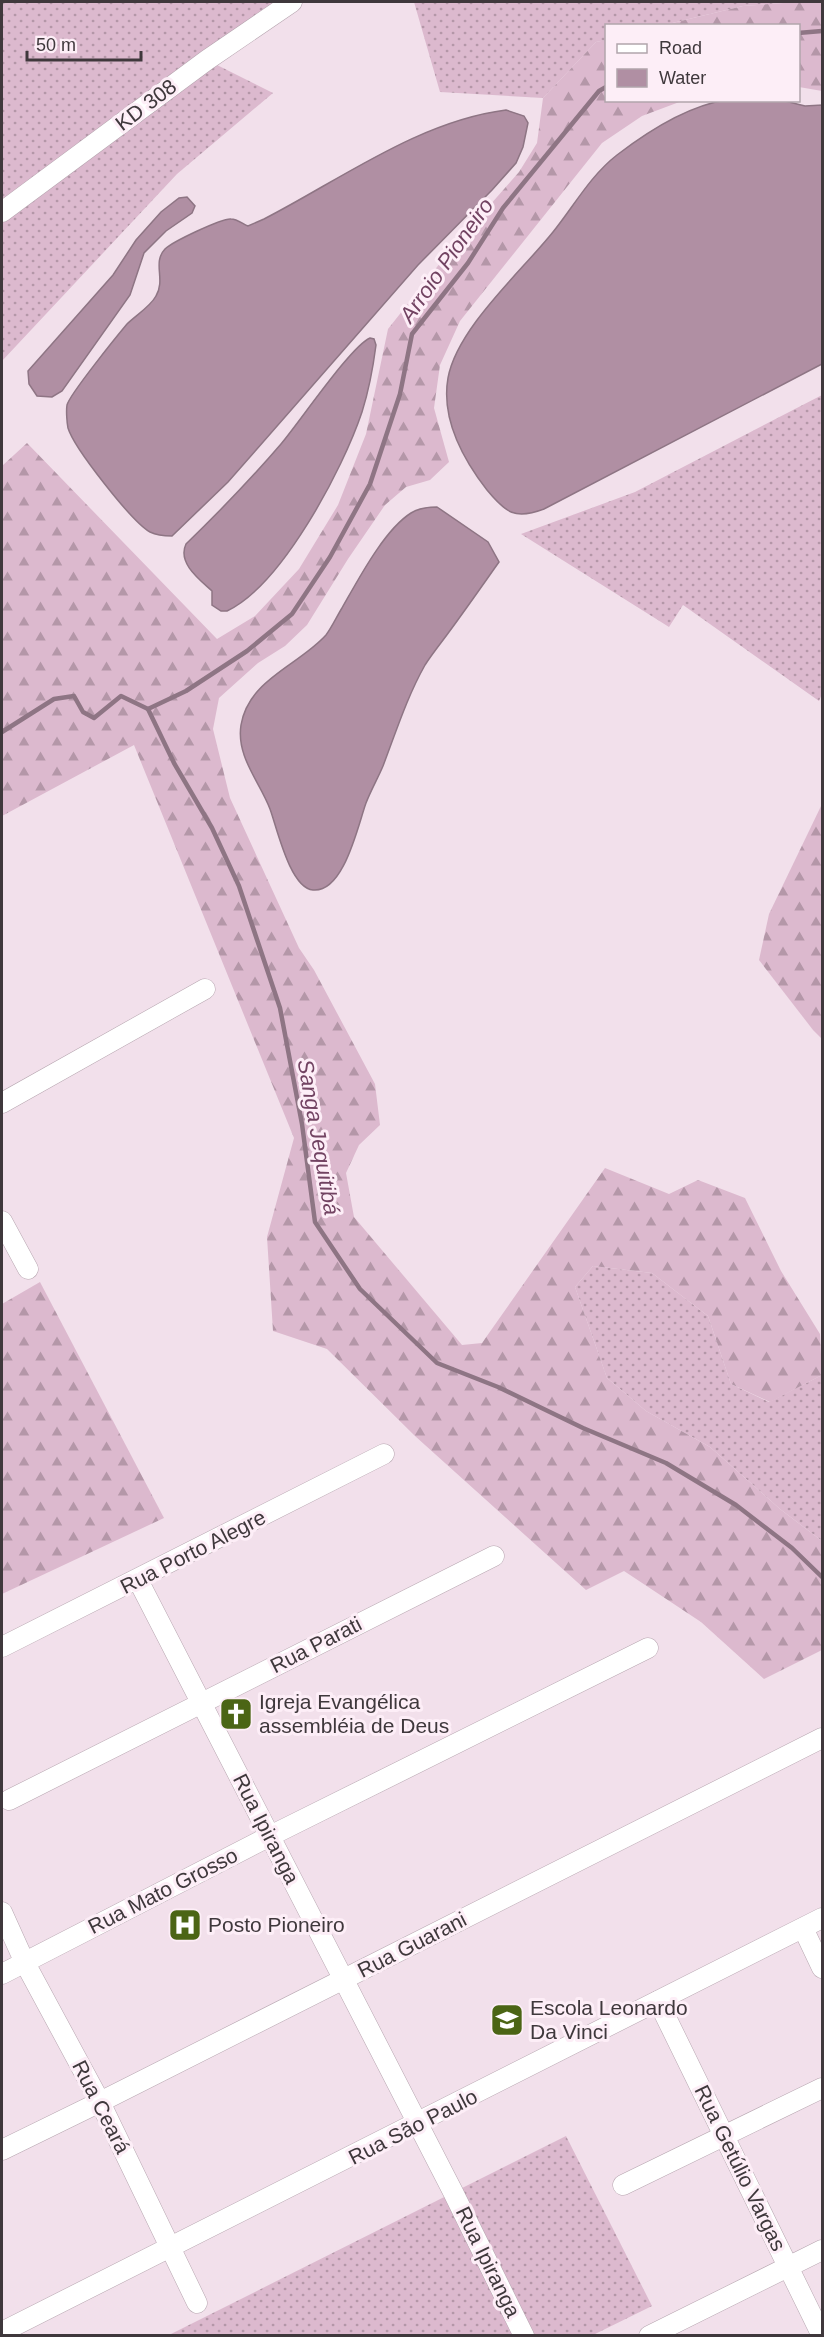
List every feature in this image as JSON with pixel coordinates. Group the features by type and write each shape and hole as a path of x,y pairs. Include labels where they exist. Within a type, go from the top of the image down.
{"street":[{"name":"KD 308","path":"2,212 207,60 292,2"},
{"path":"2,1104 205,989"},
{"path":"2,1221 28,1269"},
{"name":"Rua Porto Alegre","path":"2,1647 384,1454"},
{"name":"Rua Parati","path":"9,1800 494,1556"},
{"name":"Rua Ipiranga","path":"138,1580 344,1979 524,2336"},
{"name":"Rua Mato Grosso","path":"2,1974 270,1836 648,1648"},
{"name":"Rua Guarani","path":"2,2150 822,1738"},
{"name":"Rua Ceará","path":"2,1912 25,1963 100,2102 197,2303"},
{"name":"Rua São Paulo","path":"2,2332 171,2249 822,1918"},
{"path":"803,1928 822,1968"},
{"name":"Rua Getúlio Vargas","path":"658,2001 822,2336"},
{"path":"623,2186 822,2088"},
{"path":"649,2336 822,2250"}],"green space":[{"path":"2,2 292,2 207,60 273,93 177,174 2,361"},
{"path":"414,2 797,2 743,6 668,24 605,24 605,40 596,42 543,98 440,92"},
{"path":"822,2 822,91 800,87 800,24 668,24 743,6"},
{"path":"605,40 605,102 679,102 642,116 602,143 460,321 440,365 434,408 449,462 430,480 406,487 385,505 307,625 285,646 258,663 219,698 213,729 230,798 299,948 314,970 375,1084 380,1125 359,1145 346,1173 354,1217 462,1345 482,1343 605,1168 669,1194 698,1180 745,1198 781,1271 820,1334 822,1375 770,1402 731,1384 708,1316 652,1273 593,1266 575,1287 607,1378 646,1411 710,1447 780,1509 822,1541 822,1650 764,1679 701,1622 624,1571 586,1590 415,1436 327,1349 273,1331 267,1237 294,1138 134,745 2,816 2,466 27,443 217,639 255,616 299,569 338,505 366,434 388,329 452,248 519,172 537,143 543,98 596,42"},
{"path":"822,395 822,694 819,701 683,605 669,627 521,534 635,492"},
{"path":"822,804 822,1039 759,960 769,914"},
{"path":"593,1266 652,1273 708,1316 731,1384 769,1402 822,1375 822,1541 780,1509 710,1447 646,1411 607,1378 575,1287"},
{"path":"40,1282 164,1518 2,1594 2,1304"},
{"path":"566,2136 652,2306 593,2335 167,2336"}],"water":[{"path":"789,102 805,106 822,105 822,364 544,509 526,514 512,512 500,504 478,478 456,437 451,423 447,393 448,378 454,359 477,320 553,232 607,163 668,121 711,103"},
{"path":"506,110 524,116 528,123 523,147 516,163 418,265 228,482 172,536 150,532 118,500 81,451 68,428 67,405 76,389 127,324 156,296 160,283 161,254 165,249 218,222 231,219 248,226 411,139 474,116"},
{"path":"187,197 195,206 192,213 166,231 144,253 130,295 62,391 52,397 37,396 29,384 28,371 113,275 136,240 161,212 179,198"},
{"path":"370,338 374,339 376,345 364,404 353,436 325,493 289,552 269,577 248,597 227,611 221,611 212,605 212,591 187,564 184,551 186,544 270,457 338,370 361,344"},
{"path":"437,507 488,542 499,562 425,665 402,715 341,870 324,888 313,890 305,887 291,869 266,799 245,759 240,737 246,709 264,684 315,646 326,635 364,570 391,531 414,511"}],"waterway":[{"name":"Arroio Pioneiro","path":"800,33 822,31"},
{"name":"Arroio Pioneiro","path":"2,732 54,699 74,696 83,712 94,718 121,696 148,709 186,691 247,651 292,614 330,557 370,484 400,394 412,334 468,263 503,208 599,91 605,88"},
{"name":"Sanga Jequitibá","path":"148,709 174,763 212,828 239,886 280,1008 302,1124 315,1222 360,1289 437,1363 498,1387 583,1428 666,1463 736,1505 792,1548 822,1577"}],"place":[{"name":"Igreja Evangélica assembléia de Deus","path":"236,1714"},
{"name":"Posto Pioneiro","path":"185,1925"},
{"name":"Escola Leonardo Da Vinci","path":"507,2020"}]}
